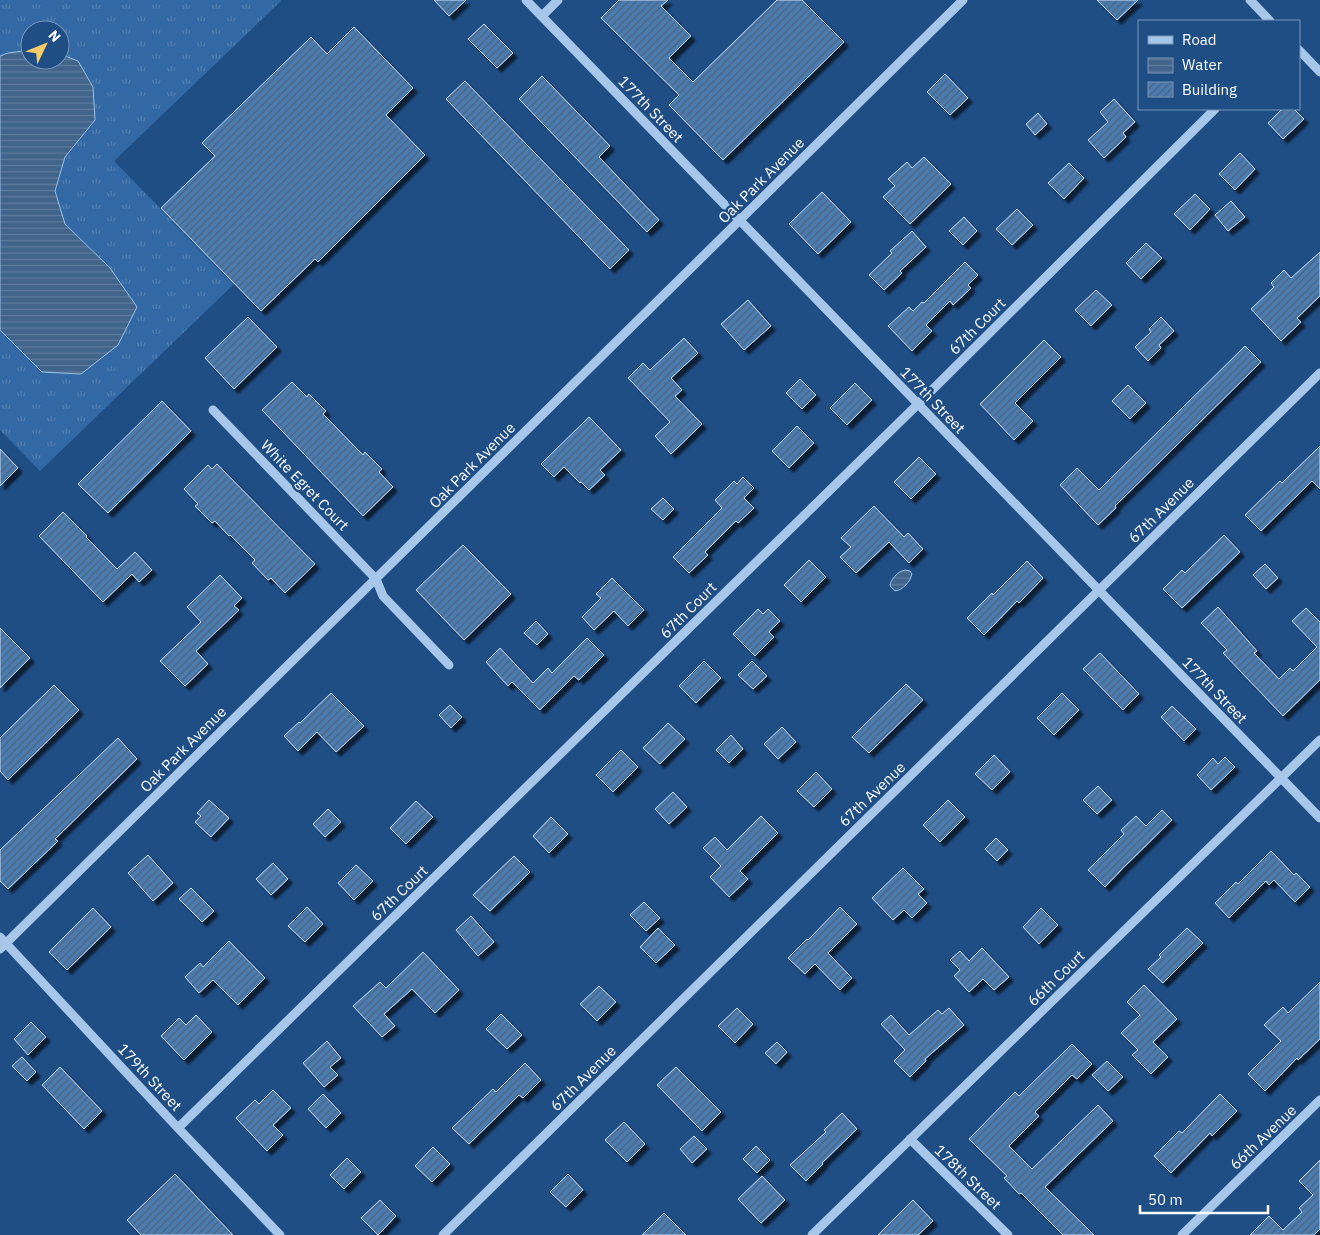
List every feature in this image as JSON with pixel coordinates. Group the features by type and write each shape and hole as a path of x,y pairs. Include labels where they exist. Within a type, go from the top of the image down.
{"street":[{"name":"177th Street","path":"526,0 1320,818"},
{"path":"542,16 558,0"},
{"name":"Oak Park Avenue","path":"2,943 376,579 964,0"},
{"path":"1250,0 1269,20"},
{"path":"1300,51 1320,72"},
{"name":"67th Court","path":"178,1128 918,404 1214,110"},
{"name":"67th Avenue","path":"443,1235 1320,373"},
{"name":"White Egret Court","path":"213,410 376,579"},
{"path":"376,579 383,596 449,665"},
{"name":"66th Court","path":"812,1235 1320,740"},
{"name":"179th Street","path":"2,943 280,1235"},
{"name":"66th Avenue","path":"1182,1235 1320,1100"},
{"name":"178th Street","path":"910,1139 1008,1235"}],"green space":[{"path":"0,0 281,1 114,161 234,284 40,471 0,430 0,330 42,372 110,268 65,224 55,191 65,157 95,120 78,61 70,58 70,20 20,20 20,51 0,56"}],"water":[{"path":"20,51 20,70 70,70 70,58 78,61 93,87 95,120 65,157 55,191 65,224 110,268 137,307 118,345 81,374 42,372 0,330 0,56"},
{"path":"905,570 910,571 911,577 908,583 895,591 890,586 891,581 897,574"}],"building":[{"path":"434,0 466,0 449,16"},
{"path":"619,0 668,0 661,6 691,36 669,58 693,82 777,0 802,0 844,42 723,160 669,105 679,95 601,18"},
{"path":"1097,0 1138,0 1117,20"},
{"path":"484,24 513,53 497,68 468,39"},
{"path":"354,27 413,88 386,115 425,155 318,262 315,259 261,311 161,208 215,156 202,143 311,37 327,54"},
{"path":"945,74 968,98 950,115 927,92"},
{"path":"542,76 610,146 599,157 659,220 647,232 519,99"},
{"path":"465,81 629,250 610,269 446,99"},
{"path":"1114,99 1135,122 1123,133 1126,137 1104,158 1088,140 1108,122 1100,112"},
{"path":"1281,110 1295,110 1304,119 1283,139 1268,123"},
{"path":"1038,113 1047,124 1035,135 1026,124"},
{"path":"1240,153 1255,169 1235,190 1219,174"},
{"path":"924,157 951,184 910,224 883,197 895,186 888,179 907,162 912,168"},
{"path":"1069,163 1084,178 1064,199 1048,183"},
{"path":"822,192 851,222 818,254 789,224"},
{"path":"1195,194 1210,209 1190,230 1174,214"},
{"path":"1231,201 1245,217 1228,231 1215,215"},
{"path":"1017,209 1033,225 1012,245 996,229"},
{"path":"964,217 977,231 963,245 949,231"},
{"path":"912,231 926,247 900,271 902,273 884,290 869,275 892,253 890,251"},
{"path":"1146,243 1162,258 1141,279 1126,263"},
{"path":"1320,252 1320,296 1297,318 1301,322 1281,341 1251,309 1274,287 1271,283 1284,270 1291,278"},
{"path":"965,262 978,275 968,285 971,288 953,305 950,301 926,325 932,331 912,351 888,326 909,307 913,311 922,302 924,303"},
{"path":"1096,290 1112,305 1091,326 1075,310"},
{"path":"748,300 771,326 744,350 721,324"},
{"path":"248,317 277,347 234,389 205,358"},
{"path":"1161,317 1174,331 1159,345 1161,348 1148,361 1135,347 1151,332 1149,329"},
{"path":"684,338 698,353 671,378 682,390 675,396 702,424 671,454 655,436 670,422 628,378 643,363 650,370"},
{"path":"1044,340 1061,357 1015,403 1033,421 1014,440 980,404"},
{"path":"1245,346 1261,362 1098,525 1060,485 1077,468 1099,490"},
{"path":"800,379 816,395 802,409 786,393"},
{"path":"292,382 307,397 309,394 326,411 323,414 363,455 365,452 382,469 379,472 393,487 363,516 262,410"},
{"path":"855,383 872,400 847,425 830,408"},
{"path":"1128,385 1146,403 1130,419 1112,401"},
{"path":"162,401 191,431 108,513 78,484"},
{"path":"589,417 621,450 600,470 605,475 589,490 564,467 554,477 541,464"},
{"path":"797,426 814,443 789,468 772,451"},
{"path":"1320,446 1320,489 1312,481 1261,531 1245,515 1280,481 1282,483"},
{"path":"0,449 18,468 0,486"},
{"path":"919,457 936,474 911,499 894,482"},
{"path":"217,464 315,564 285,593 271,578 268,580 252,563 255,560 230,535 215,521 212,523 195,506 198,504 184,489 208,465 212,469"},
{"path":"743,477 754,488 744,498 754,508 738,523 736,521 705,552 708,555 689,573 673,557 722,508 715,500 734,481 737,484"},
{"path":"663,498 674,509 663,520 651,509"},
{"path":"874,506 904,537 908,533 923,549 909,563 889,542 856,573 840,557 851,547 841,538"},
{"path":"63,512 117,569 135,552 152,570 139,582 132,574 103,602 39,536"},
{"path":"1224,535 1240,552 1182,608 1163,589 1182,570 1185,573"},
{"path":"463,545 511,594 464,640 416,590"},
{"path":"809,560 826,577 801,602 784,585"},
{"path":"1027,561 1043,578 1019,603 1017,601 984,635 967,618"},
{"path":"1265,564 1278,578 1266,589 1253,575"},
{"path":"220,575 242,598 234,606 239,610 196,651 208,664 185,686 160,661 201,622 187,607"},
{"path":"612,578 644,610 628,626 614,611 594,630 582,617 601,598 596,594"},
{"path":"1218,607 1257,651 1254,653 1279,679 1290,668 1293,671 1317,647 1292,621 1306,608 1320,622 1320,680 1283,716 1223,653 1227,650 1201,623"},
{"path":"758,609 763,614 768,609 780,621 769,632 774,637 755,656 733,634"},
{"path":"536,621 548,634 537,645 524,633"},
{"path":"0,628 30,658 0,688"},
{"path":"587,638 604,655 579,680 574,676 540,710 512,682 508,686 486,662 500,648 533,683 548,668 552,673"},
{"path":"1100,653 1139,694 1123,710 1083,669"},
{"path":"704,661 721,678 696,703 679,686"},
{"path":"752,661 767,676 753,689 738,675"},
{"path":"906,684 923,700 869,753 852,737"},
{"path":"54,685 79,710 8,780 0,771 0,738"},
{"path":"331,693 364,726 336,752 317,732 298,751 284,736"},
{"path":"1062,693 1079,710 1054,735 1037,718"},
{"path":"450,705 462,717 451,728 439,715"},
{"path":"1172,706 1196,729 1184,741 1161,717"},
{"path":"668,723 685,739 660,764 643,748"},
{"path":"782,727 796,742 778,759 764,744"},
{"path":"731,735 743,749 729,763 716,750"},
{"path":"118,738 137,759 55,839 58,841 8,889 0,881 0,850"},
{"path":"621,750 638,767 613,792 596,775"},
{"path":"994,755 1010,772 992,790 975,774"},
{"path":"1225,757 1235,767 1211,790 1197,775 1213,758 1218,764"},
{"path":"816,772 832,789 814,807 797,791"},
{"path":"1098,786 1112,800 1097,814 1083,800"},
{"path":"673,792 687,807 669,824 655,809"},
{"path":"209,800 229,818 211,837 195,822 201,816 197,813"},
{"path":"948,800 965,817 940,842 923,825"},
{"path":"416,801 433,817 406,844 390,828"},
{"path":"328,809 341,822 325,837 313,824"},
{"path":"1162,810 1172,820 1105,887 1088,870 1124,834 1121,830 1136,816 1146,826"},
{"path":"761,816 778,833 740,871 748,879 729,897 710,877 721,866 703,848 715,837 727,850"},
{"path":"551,817 568,834 549,853 533,836"},
{"path":"996,838 1008,850 997,861 985,849"},
{"path":"1271,851 1294,875 1296,873 1310,887 1295,902 1274,880 1269,885 1266,881 1229,918 1215,903 1236,882 1238,884"},
{"path":"148,855 173,883 153,901 128,873"},
{"path":"514,856 530,872 490,911 473,895"},
{"path":"273,863 288,879 271,895 256,879"},
{"path":"356,865 373,881 354,900 338,883"},
{"path":"903,868 924,889 918,894 927,903 912,918 904,910 893,920 872,898"},
{"path":"191,888 214,911 202,922 179,899"},
{"path":"644,902 660,918 646,931 630,915"},
{"path":"307,907 323,924 305,942 288,926"},
{"path":"840,907 857,924 828,953 852,978 840,990 815,964 805,974 788,958"},
{"path":"93,908 111,927 67,970 49,952"},
{"path":"1041,908 1058,925 1039,944 1023,927"},
{"path":"471,916 494,942 478,956 456,930"},
{"path":"658,928 675,945 656,963 640,947"},
{"path":"1187,928 1203,943 1163,983 1148,969 1161,957 1159,955"},
{"path":"229,941 265,978 238,1005 213,980 199,993 185,977 200,963 203,967"},
{"path":"982,948 1009,977 994,990 983,979 969,992 954,976 960,970 950,960 960,951 969,961"},
{"path":"423,952 459,990 435,1013 412,989 384,1014 395,1026 382,1037 353,1006 380,982 386,988"},
{"path":"1320,982 1320,1039 1298,1060 1297,1058 1265,1091 1248,1074 1281,1041 1264,1025 1283,1007 1288,1013"},
{"path":"1144,985 1177,1019 1153,1042 1168,1057 1151,1074 1132,1055 1138,1050 1121,1033 1140,1015 1127,1002"},
{"path":"599,986 616,1002 597,1021 580,1004"},
{"path":"737,1008 753,1024 735,1043 718,1026"},
{"path":"949,1008 964,1025 925,1059 926,1061 910,1077 894,1061 905,1050 881,1024 891,1015 909,1035 938,1010 942,1014"},
{"path":"501,1014 522,1035 507,1049 486,1029"},
{"path":"196,1015 212,1032 184,1060 161,1036 179,1018 186,1025"},
{"path":"31,1022 46,1037 28,1055 14,1039"},
{"path":"327,1041 341,1058 330,1067 338,1075 324,1087 303,1063"},
{"path":"777,1042 787,1052 776,1064 765,1053"},
{"path":"1072,1044 1092,1064 1077,1079 1072,1075 1035,1112 1039,1116 1009,1146 1032,1169 1098,1105 1113,1121 1045,1187 1094,1235 1063,1235 1021,1193 1019,1194 1004,1178 1007,1176 969,1139 1015,1092 1019,1096"},
{"path":"22,1057 36,1072 27,1081 12,1066"},
{"path":"1107,1061 1123,1077 1108,1091 1092,1075"},
{"path":"525,1063 541,1080 523,1098 519,1095 469,1144 452,1128 493,1089 496,1092"},
{"path":"60,1067 102,1111 84,1129 42,1085"},
{"path":"676,1067 721,1112 702,1131 657,1085"},
{"path":"273,1090 291,1108 273,1125 283,1135 267,1151 236,1118 255,1100 259,1104"},
{"path":"323,1094 341,1113 326,1128 308,1109"},
{"path":"1220,1094 1237,1111 1212,1136 1210,1133 1171,1173 1154,1156 1179,1131 1182,1133"},
{"path":"842,1113 857,1129 806,1181 790,1165 826,1132 824,1130"},
{"path":"624,1122 645,1144 627,1162 605,1140"},
{"path":"694,1136 707,1149 692,1163 680,1149"},
{"path":"756,1146 770,1160 757,1173 743,1159"},
{"path":"433,1147 450,1164 432,1182 415,1166"},
{"path":"347,1158 361,1172 344,1189 330,1175"},
{"path":"1320,1160 1320,1229 1314,1235 1250,1235 1269,1216 1283,1230 1302,1212 1299,1208 1313,1195 1299,1181"},
{"path":"175,1174 233,1235 141,1235 127,1220"},
{"path":"568,1174 583,1190 566,1207 550,1192"},
{"path":"762,1176 785,1200 761,1223 738,1199"},
{"path":"380,1200 396,1216 378,1235 361,1218"},
{"path":"913,1200 933,1221 918,1235 878,1235"},
{"path":"664,1213 686,1235 642,1235"}]}
